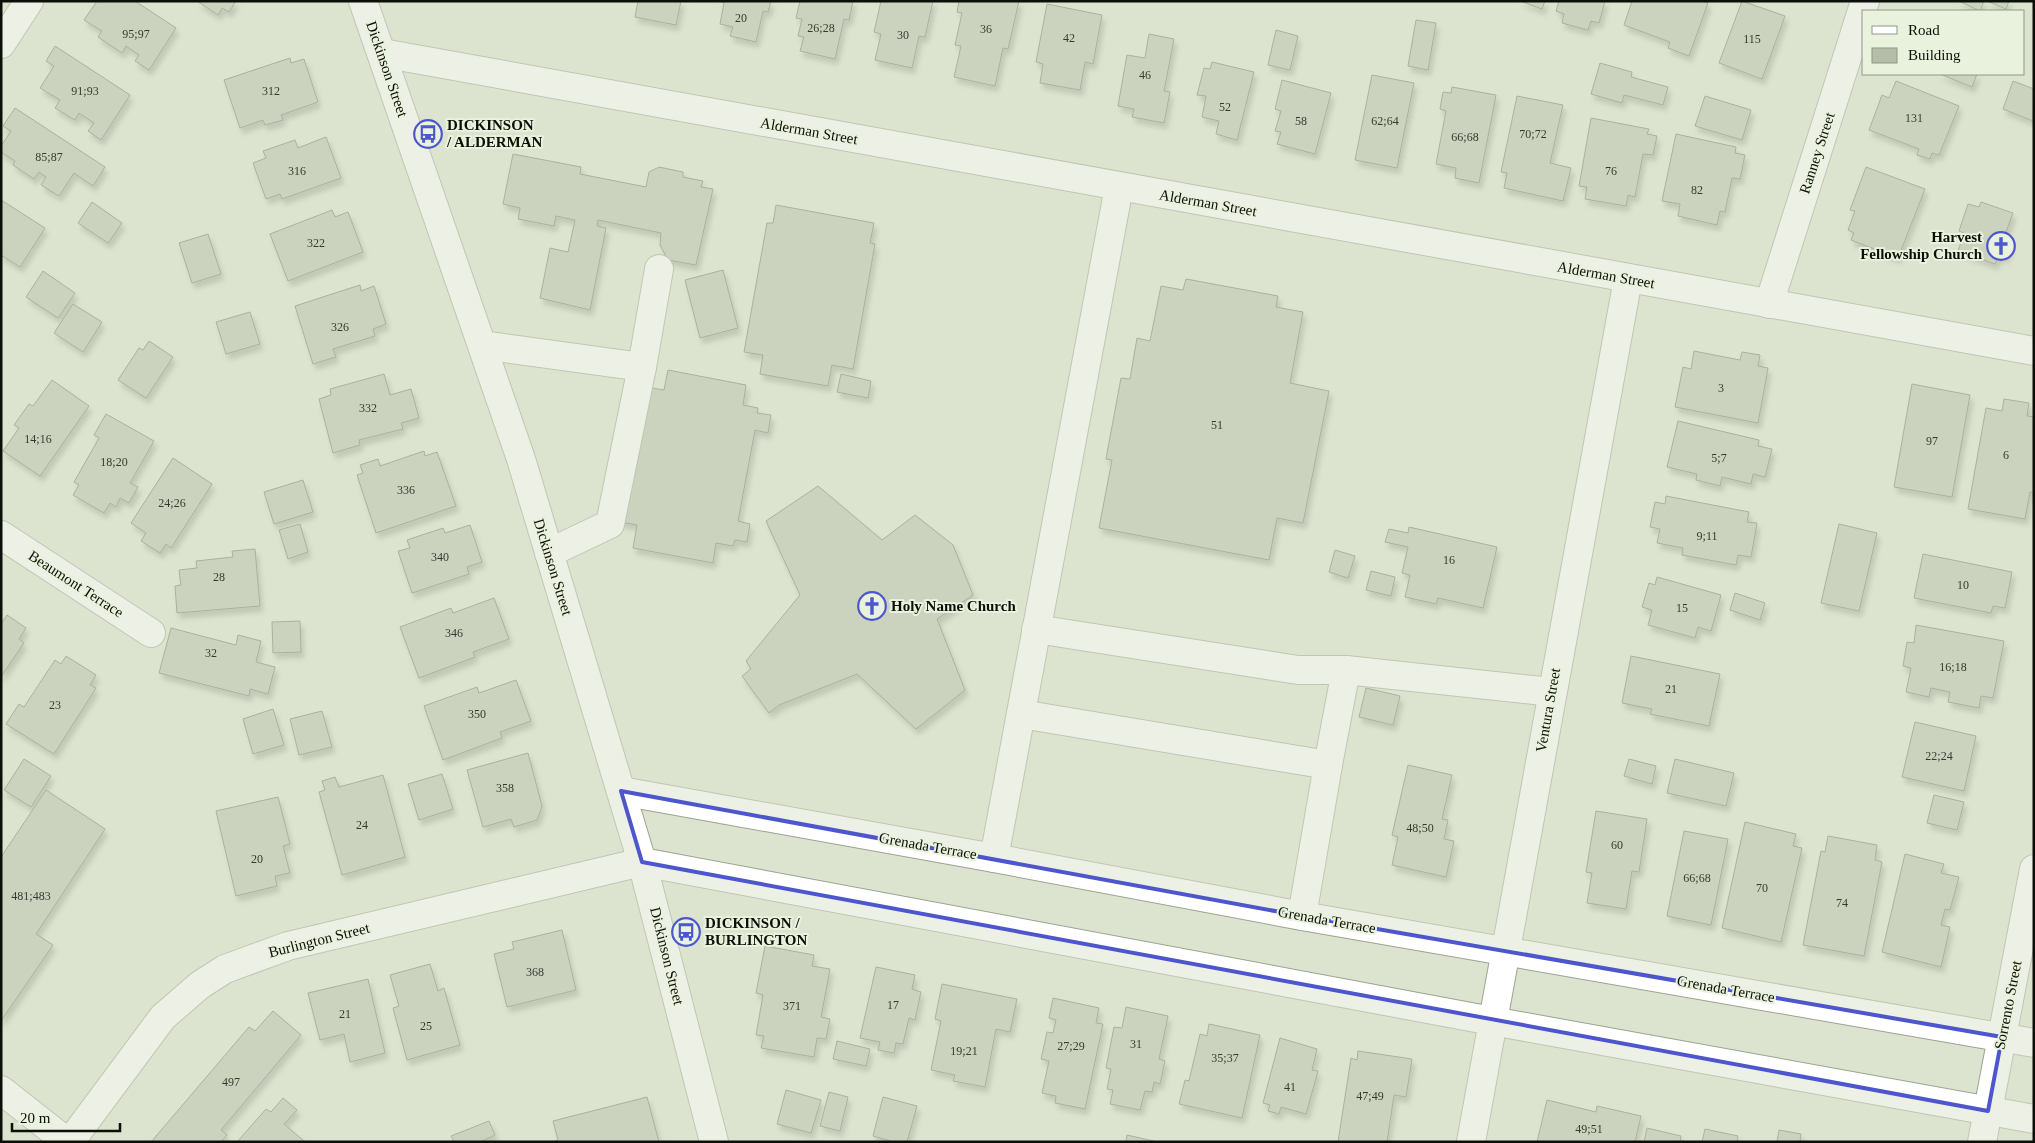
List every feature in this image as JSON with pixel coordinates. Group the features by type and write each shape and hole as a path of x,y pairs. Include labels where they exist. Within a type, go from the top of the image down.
{"street":[{"path":"1,44 29,1"},
{"name":"Dickinson Street","path":"363,1 521,459 642,862 714,1142"},
{"name":"Ranney Street","path":"1768,304 1862,10"},
{"name":"Alderman Street","path":"382,53 2034,351"},
{"path":"994,858 1119,187"},
{"path":"549,553 610,524 642,367 659,269"},
{"name":"Ventura Street","path":"1470,1142 1628,279"},
{"path":"482,345 642,367"},
{"name":"Beaumont Terrace","path":"1,534 151,633"},
{"path":"1036,629 1298,670 1346,670 1552,692"},
{"path":"1302,916 1346,670"},
{"path":"1021,714 1328,766"},
{"name":"Grenada Terrace","path":"621,791 1302,916 2034,1043"},
{"path":"642,862 1492,1021 2034,1119"},
{"name":"Burlington Street","path":"69,1142 163,1017 200,984 225,969 288,946 642,862"},
{"name":"Sorrento Street","path":"1982,1142 2034,869"},
{"path":"1,1090 69,1142"}],"highlighted area":[{"path":"621,791 1302,916 2002,1037 1988,1111 642,862"}],"building":[{"path":"97,1 135,1 176,28 149,70 135,61 139,55 126,46 122,53 98,37 102,31 84,20"},
{"path":"197,1 236,1 229,12 222,8 218,15"},
{"path":"638,1 681,1 676,25 635,17"},
{"path":"719,1 771,1 768,12 763,11 756,42 730,36 733,27 720,24 724,3"},
{"path":"800,1 853,1 849,20 844,19 835,59 800,51 804,37 798,36 802,19 796,18"},
{"path":"881,1 933,1 925,37 919,36 912,68 875,60 881,34 874,32"},
{"path":"959,1 1019,1 1008,49 1003,48 995,86 954,77 961,46 955,45 962,13 957,12"},
{"path":"1520,1 1545,1 1542,9"},
{"path":"1559,1 1605,1 1599,23 1591,21 1588,30 1562,23 1564,14 1556,11"},
{"path":"1632,1 1703,1 1708,3 1689,56 1668,48 1670,42 1624,25"},
{"path":"1742,1 1785,16 1762,79 1719,63"},
{"path":"1959,1 1984,1 1980,10"},
{"path":"1987,1 2009,1 2006,9"},
{"path":"1047,4 1102,15 1093,64 1085,62 1080,90 1040,83 1043,64 1036,62"},
{"path":"1416,20 1436,23 1428,70 1408,66"},
{"path":"1276,30 1298,36 1290,70 1268,65"},
{"path":"1149,34 1174,39 1164,91 1170,92 1164,123 1132,117 1134,109 1118,106 1127,55 1145,58"},
{"path":"55,46 130,95 101,140 88,131 94,123 79,113 75,120 55,108 60,100 40,88 54,66 46,61"},
{"path":"290,58 291,63 304,59 318,102 281,115 283,120 265,125 263,120 240,128 224,80"},
{"path":"1212,62 1254,72 1237,140 1216,134 1219,121 1202,117 1206,96 1197,95 1204,68 1210,69"},
{"path":"1600,63 1632,72 1631,77 1668,87 1663,105 1624,95 1622,103 1591,94"},
{"path":"1372,75 1414,83 1397,168 1355,160"},
{"path":"1942,75 1977,75 1972,87"},
{"path":"1282,80 1331,93 1315,154 1277,144 1281,132 1275,131 1281,111 1275,109"},
{"path":"1896,81 1959,106 1939,155 1932,153 1930,159 1917,155 1919,149 1869,130 1882,95 1889,98"},
{"path":"2013,81 2034,89 2033,121 2003,109"},
{"path":"1452,87 1496,95 1479,183 1455,178 1456,168 1436,164 1446,111 1440,109 1443,92 1451,93"},
{"path":"1517,96 1563,105 1550,163 1571,168 1563,201 1504,188 1507,173 1501,172"},
{"path":"1705,96 1751,110 1742,140 1695,126"},
{"path":"15,108 105,167 93,186 74,173 59,196 41,185 46,177 39,172 34,179 13,165 15,161 1,152 1,146 11,131 3,126"},
{"path":"1591,118 1649,129 1647,134 1657,136 1653,155 1643,154 1635,197 1628,195 1626,206 1585,199 1587,187 1579,186"},
{"path":"1676,134 1736,147 1735,153 1745,155 1740,179 1732,178 1725,212 1720,211 1717,225 1678,216 1680,204 1662,201"},
{"path":"326,137 341,178 282,199 280,194 266,199 253,163 266,158 263,151 295,140 298,148"},
{"path":"513,154 581,167 580,174 646,187 649,172 659,167 683,172 683,177 703,181 701,187 713,189 696,265 668,260 660,245 661,233 598,220 597,226 606,228 590,310 540,298 550,248 568,252 575,220 556,216 554,226 518,219 520,208 503,204"},
{"path":"1866,167 1925,189 1898,258 1851,240 1854,233 1848,230 1855,211 1850,210"},
{"path":"1,200 45,228 20,267 1,255"},
{"path":"92,202 122,223 108,243 78,223"},
{"path":"1981,202 2013,213 2003,240 2010,243 2006,257 1999,255 1995,264 1958,251 1964,233 1959,231 1968,204 1979,207"},
{"path":"776,205 874,223 870,243 875,244 853,369 832,365 828,386 760,374 763,355 744,352 767,223 773,223"},
{"path":"332,210 335,217 348,212 363,252 288,281 270,234"},
{"path":"208,234 221,274 192,283 179,243"},
{"path":"723,270 738,328 700,338 685,280"},
{"path":"43,271 75,293 58,318 26,297"},
{"path":"1186,279 1278,296 1276,307 1303,312 1290,383 1329,391 1303,523 1277,518 1269,560 1099,528 1112,460 1106,459 1121,378 1130,379 1137,338 1150,341 1161,286 1183,290"},
{"path":"360,285 361,291 374,286 386,324 373,329 375,336 333,349 336,357 313,364 295,306"},
{"path":"73,304 102,322 83,352 54,333"},
{"path":"250,312 260,344 226,354 216,322"},
{"path":"149,341 173,357 146,398 118,380 139,348 143,350"},
{"path":"1694,351 1740,360 1742,352 1760,355 1758,366 1768,368 1758,423 1675,407 1683,367 1691,369"},
{"path":"668,370 746,385 743,405 758,408 757,413 771,415 768,433 755,430 738,521 750,524 747,542 735,540 733,546 716,543 713,563 633,548 637,525 620,522 646,387 664,390"},
{"path":"384,374 390,395 411,389 419,418 401,423 403,429 359,440 360,445 333,453 319,399 331,395 330,389"},
{"path":"841,374 871,381 868,398 837,392"},
{"path":"52,380 89,406 40,476 3,451 19,428 14,425 29,404 33,406"},
{"path":"1912,384 1970,395 1952,497 1894,487"},
{"path":"2004,399 2029,403 2027,416 2034,417 2034,493 2030,492 2025,519 1968,509 1986,408 2002,411"},
{"path":"106,414 154,441 130,483 138,487 129,503 120,498 116,507 110,503 104,513 73,495 79,485 74,482 99,438 94,435"},
{"path":"1678,421 1759,440 1758,446 1772,449 1765,477 1753,474 1751,484 1722,477 1720,486 1696,480 1697,474 1667,467"},
{"path":"424,451 425,456 437,452 456,506 376,533 357,475 363,473 360,465 378,459 380,466"},
{"path":"173,458 212,484 171,548 166,544 160,553 141,541 146,533 131,523"},
{"path":"303,480 313,512 274,524 264,492"},
{"path":"818,486 882,540 915,515 953,545 973,595 937,619 965,690 916,729 857,674 779,705 769,713 742,676 751,669 746,661 800,595 766,521"},
{"path":"1666,496 1749,512 1747,522 1757,523 1751,557 1738,555 1736,565 1682,555 1683,548 1657,543 1660,529 1650,527 1655,502 1665,504"},
{"path":"300,524 308,552 288,559 279,530"},
{"path":"1839,524 1877,533 1859,611 1821,603"},
{"path":"470,525 482,562 467,567 469,574 412,593 398,551 410,548 407,540 443,528 445,533"},
{"path":"1409,527 1497,547 1483,608 1438,598 1436,604 1405,597 1410,575 1402,573 1408,547 1385,542 1389,529 1408,533"},
{"path":"255,549 260,606 177,613 175,586 181,585 179,570 197,568 196,561 233,557 232,551"},
{"path":"1335,550 1355,556 1348,578 1329,572"},
{"path":"1923,554 2012,572 2005,608 1993,606 1991,613 1914,598"},
{"path":"1371,571 1395,577 1391,596 1366,590"},
{"path":"1657,577 1721,595 1711,631 1698,627 1695,638 1648,625 1652,610 1642,607 1649,583 1655,585"},
{"path":"1735,593 1765,603 1760,620 1730,610"},
{"path":"494,598 509,639 473,652 475,657 419,678 400,627 451,608 453,613"},
{"path":"7,615 26,628 19,639 24,643 1,677 1,624"},
{"path":"300,621 301,652 273,653 272,622"},
{"path":"1916,625 2004,641 1993,698 1981,696 1979,708 1948,702 1950,692 1931,688 1929,697 1906,692 1911,668 1903,666 1907,642 1914,643"},
{"path":"171,628 236,645 238,635 261,641 256,662 275,667 268,694 250,689 249,696 159,673"},
{"path":"66,656 96,675 90,685 96,688 54,754 6,724 19,704 24,707 55,660 61,664"},
{"path":"1631,656 1720,674 1709,726 1650,714 1652,709 1622,703"},
{"path":"516,680 531,721 500,732 502,738 443,760 424,706 477,687 479,693"},
{"path":"1366,688 1400,696 1393,725 1359,717"},
{"path":"273,709 284,745 253,754 243,719"},
{"path":"322,711 332,747 299,755 290,719"},
{"path":"1915,722 1976,736 1964,791 1902,777"},
{"path":"528,753 542,806 537,820 514,827 511,819 483,827 467,770"},
{"path":"24,759 51,776 31,807 4,790"},
{"path":"1629,759 1656,766 1652,784 1624,776"},
{"path":"1675,759 1734,773 1726,806 1667,793"},
{"path":"1408,765 1452,775 1442,819 1448,820 1444,839 1454,841 1446,877 1392,865 1398,837 1392,835"},
{"path":"442,774 453,809 419,820 408,784"},
{"path":"383,775 405,857 342,875 319,792 325,790 322,781 335,777 339,787"},
{"path":"46,790 105,829 36,934 53,945 1,1021 1,857"},
{"path":"1934,795 1964,802 1957,830 1927,823"},
{"path":"278,797 290,844 283,846 290,873 275,876 277,886 236,896 216,811"},
{"path":"1596,811 1647,819 1639,872 1632,871 1626,909 1587,903 1592,873 1586,872"},
{"path":"1745,822 1796,834 1793,846 1802,848 1781,942 1722,928"},
{"path":"1684,831 1728,839 1711,925 1667,916"},
{"path":"1828,836 1877,845 1875,860 1882,862 1864,956 1803,945 1821,851 1825,852"},
{"path":"1905,854 1944,864 1941,873 1959,877 1950,910 1945,909 1941,925 1950,927 1941,967 1882,952"},
{"path":"562,930 576,990 507,1007 494,954 514,949 512,942"},
{"path":"765,946 814,955 812,966 830,969 821,1017 830,1019 826,1039 817,1038 814,1057 761,1048 764,1036 756,1035 763,995 756,993"},
{"path":"430,964 438,991 444,988 460,1045 407,1060 393,1008 399,1006 390,975"},
{"path":"876,967 915,975 912,989 921,992 915,1020 909,1018 903,1044 896,1043 894,1053 878,1050 880,1042 860,1038"},
{"path":"368,979 385,1053 350,1062 344,1034 320,1040 308,993"},
{"path":"942,984 1017,999 1010,1032 996,1029 985,1087 953,1081 955,1075 931,1070 941,1021 935,1019"},
{"path":"1053,998 1099,1008 1096,1023 1103,1024 1085,1109 1055,1103 1056,1096 1042,1093 1049,1061 1041,1059 1047,1032 1053,1033 1056,1020 1049,1018"},
{"path":"1126,1007 1168,1016 1159,1059 1165,1061 1160,1084 1154,1082 1152,1092 1145,1091 1140,1110 1110,1104 1113,1090 1107,1089 1111,1069 1106,1068 1114,1027 1122,1028"},
{"path":"273,1011 301,1035 221,1130 227,1135 221,1142 151,1142 249,1027 255,1031"},
{"path":"1209,1024 1260,1035 1242,1118 1179,1104 1185,1080 1189,1081 1200,1034 1207,1036"},
{"path":"1280,1038 1317,1049 1312,1070 1318,1071 1306,1114 1281,1107 1279,1114 1268,1111 1270,1105 1263,1103"},
{"path":"837,1041 870,1049 866,1066 833,1059"},
{"path":"1358,1051 1412,1059 1406,1097 1394,1095 1387,1142 1338,1142 1351,1058 1357,1060"},
{"path":"786,1090 821,1100 811,1133 777,1124"},
{"path":"829,1092 848,1097 840,1131 820,1126"},
{"path":"647,1097 659,1142 552,1142 558,1140 553,1121"},
{"path":"883,1097 917,1106 907,1142 894,1142 873,1136"},
{"path":"283,1098 297,1110 284,1124 305,1142 237,1142 266,1109 271,1112"},
{"path":"1547,1100 1596,1112 1597,1106 1641,1116 1635,1142 1537,1142"},
{"path":"489,1121 495,1135 480,1142 454,1142 451,1136"},
{"path":"1647,1128 1681,1136 1680,1142 1644,1142"},
{"path":"1705,1129 1738,1136 1737,1142 1702,1142"},
{"path":"1779,1130 1801,1134 1800,1142 1777,1142"},
{"path":"1127,1135 1158,1142 1126,1142"}],"place":[{"name":"DICKINSON / ALDERMAN","path":"428,134"},
{"name":"Harvest Fellowship Church","path":"2001,246"},
{"name":"Holy Name Church","path":"872,606"},
{"name":"DICKINSON / BURLINGTON","path":"686,932"}]}
